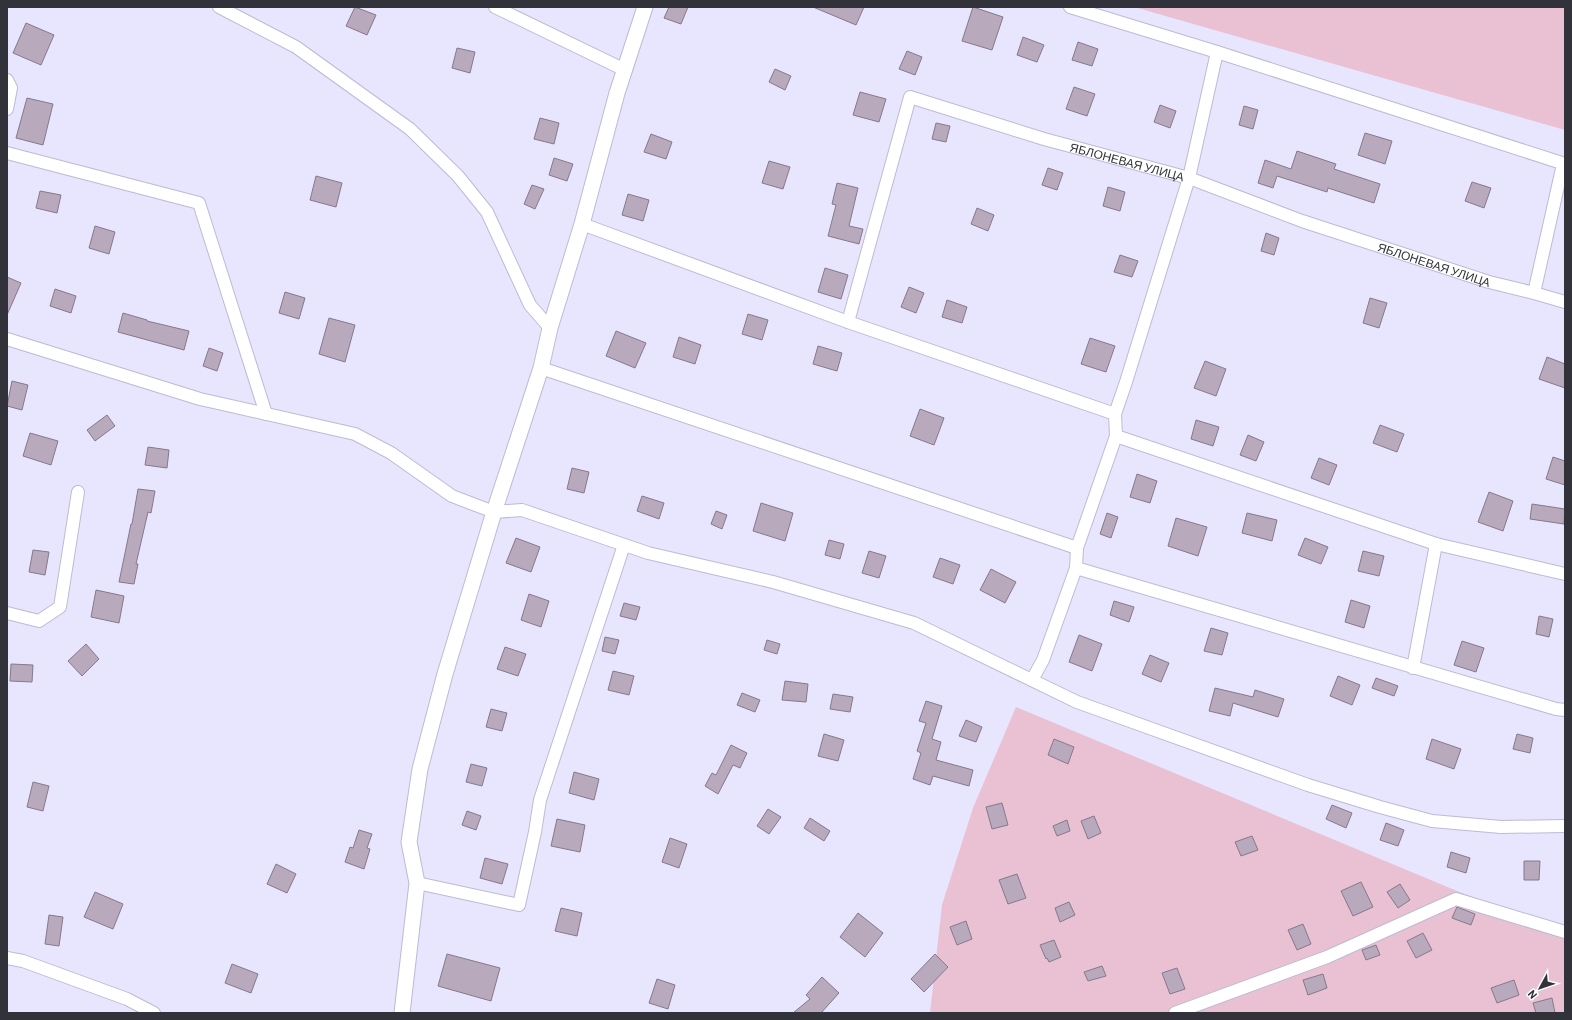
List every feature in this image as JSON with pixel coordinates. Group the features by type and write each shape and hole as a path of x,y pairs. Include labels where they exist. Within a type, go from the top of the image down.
{"street":[{"path":"219,7 296,47 410,129 458,176 487,212 530,305 550,328"},
{"path":"495,7 625,70"},
{"path":"402,1013 417,883 409,842 420,769 445,674 494,512 541,368 550,328 582,224 644,7"},
{"path":"1070,7 1217,52 1564,164 1534,293"},
{"path":"1032,680 1043,660 1076,568 1077,548 1116,436 1115,414 1189,178 1217,52"},
{"path":"7,80 11,88 7,109"},
{"name":"ЯБЛОНЕВАЯ УЛИЦА","path":"848,322 910,97 1044,139 1189,178 1302,221 1490,282 1565,302"},
{"path":"7,153 199,203 266,414"},
{"path":"582,224 848,322 1115,414"},
{"path":"7,339 200,399 355,434 391,453 452,496 494,512 522,510 648,553 773,582 914,624 1077,702 1308,785 1432,821 1501,827 1565,826"},
{"path":"541,368 1077,548"},
{"path":"1116,436 1436,544 1565,574"},
{"path":"7,613 39,621 60,607 78,492"},
{"path":"1413,668 1436,544"},
{"path":"417,883 519,905 535,832 540,800 624,545"},
{"path":"1076,568 1413,668 1556,709 1565,710"},
{"path":"1175,1013 1327,957 1456,899 1565,932"},
{"path":"7,958 23,961 128,999 154,1013"}],"shaded area":[{"path":"1134,7 1565,7 1565,130"},
{"path":"1016,707 1565,936 1565,1013 930,1013 942,905 973,808"}],"building":[{"path":"355,7 376,15 367,35 346,26"},
{"path":"669,7 688,7 681,24 664,18"},
{"path":"813,7 864,7 856,25"},
{"path":"973,7 1003,17 992,50 962,41"},
{"path":"26,23 54,35 41,65 13,53"},
{"path":"1023,37 1044,45 1037,62 1017,55"},
{"path":"1078,42 1098,49 1092,66 1072,60"},
{"path":"457,48 475,52 470,73 452,68"},
{"path":"907,51 922,57 915,75 899,69"},
{"path":"775,69 791,76 785,90 769,82"},
{"path":"1074,87 1095,94 1087,116 1066,109"},
{"path":"860,92 886,99 879,122 853,115"},
{"path":"27,98 53,104 43,145 16,138"},
{"path":"1160,105 1176,111 1170,128 1154,122"},
{"path":"1244,106 1258,110 1253,129 1239,125"},
{"path":"540,118 559,123 554,144 534,139"},
{"path":"936,123 950,126 946,142 932,139"},
{"path":"1365,133 1392,141 1385,164 1358,155"},
{"path":"651,134 672,142 666,159 644,152"},
{"path":"1297,151 1336,164 1334,169 1380,184 1374,203 1328,188 1327,192 1277,176 1273,188 1258,183 1265,160 1291,169"},
{"path":"554,158 573,164 567,181 549,175"},
{"path":"769,161 790,167 783,189 762,183"},
{"path":"1048,168 1063,173 1057,190 1042,185"},
{"path":"316,176 342,183 336,207 310,200"},
{"path":"1472,182 1491,188 1484,208 1465,201"},
{"path":"837,183 858,188 849,226 863,229 859,244 828,236 836,205 832,204"},
{"path":"532,185 544,189 535,209 524,204"},
{"path":"1108,187 1125,192 1120,211 1103,206"},
{"path":"40,191 61,195 57,213 36,208"},
{"path":"628,194 649,200 643,221 622,215"},
{"path":"977,208 994,215 988,231 971,224"},
{"path":"95,226 115,232 109,254 89,248"},
{"path":"1266,233 1279,238 1274,255 1261,251"},
{"path":"1120,255 1138,261 1132,277 1114,272"},
{"path":"825,268 848,275 841,299 818,292"},
{"path":"7,277 21,283 7,315"},
{"path":"909,287 924,293 916,313 901,307"},
{"path":"55,289 76,296 71,313 50,306"},
{"path":"285,292 305,298 299,319 279,313"},
{"path":"1370,298 1387,303 1379,328 1363,323"},
{"path":"947,300 967,307 962,323 942,317"},
{"path":"123,313 147,321 189,331 184,350 118,332"},
{"path":"748,314 768,320 762,340 742,334"},
{"path":"329,318 355,325 345,362 319,354"},
{"path":"616,331 646,343 635,368 606,356"},
{"path":"679,337 701,345 695,364 673,357"},
{"path":"1090,338 1115,346 1106,372 1081,364"},
{"path":"818,346 842,353 837,371 813,364"},
{"path":"209,348 223,353 217,371 203,366"},
{"path":"1547,357 1565,364 1565,388 1539,379"},
{"path":"1205,361 1226,369 1216,396 1194,388"},
{"path":"12,381 28,385 22,410 7,406"},
{"path":"920,409 944,418 934,445 910,436"},
{"path":"107,415 115,426 95,441 87,430"},
{"path":"1196,420 1219,427 1213,446 1191,439"},
{"path":"1380,425 1404,434 1397,452 1373,443"},
{"path":"30,433 58,441 51,465 23,456"},
{"path":"1248,435 1264,442 1256,461 1240,455"},
{"path":"148,447 169,450 167,468 145,465"},
{"path":"1553,457 1565,461 1565,485 1546,479"},
{"path":"1319,458 1337,465 1329,485 1311,478"},
{"path":"572,468 589,472 584,493 567,489"},
{"path":"1137,474 1157,481 1150,503 1130,497"},
{"path":"138,489 155,491 151,513 148,512 136,564 138,564 134,584 119,582"},
{"path":"1489,492 1513,501 1503,531 1478,522"},
{"path":"642,496 664,503 659,519 637,511"},
{"path":"761,503 793,513 785,541 753,531"},
{"path":"1532,504 1565,509 1564,524 1530,519"},
{"path":"716,511 727,515 722,529 711,524"},
{"path":"1107,513 1118,517 1111,538 1100,534"},
{"path":"1247,513 1277,520 1272,541 1242,533"},
{"path":"1176,518 1207,527 1198,556 1168,546"},
{"path":"516,538 540,547 531,572 506,563"},
{"path":"1305,538 1328,547 1321,564 1298,555"},
{"path":"829,540 844,544 840,559 825,555"},
{"path":"33,550 49,552 45,575 29,572"},
{"path":"869,551 886,556 879,578 862,573"},
{"path":"1363,551 1384,556 1379,576 1358,571"},
{"path":"940,558 960,565 953,584 933,577"},
{"path":"991,569 1016,582 1005,603 980,590"},
{"path":"96,590 124,596 119,623 91,617"},
{"path":"529,594 549,601 541,627 521,620"},
{"path":"1351,600 1370,606 1364,628 1345,622"},
{"path":"1114,601 1134,607 1129,622 1110,615"},
{"path":"624,603 640,607 636,620 620,616"},
{"path":"1539,616 1553,619 1549,637 1536,634"},
{"path":"1211,628 1228,633 1222,655 1204,651"},
{"path":"1079,635 1102,644 1092,671 1069,662"},
{"path":"605,637 619,640 615,654 602,651"},
{"path":"767,640 780,644 777,654 764,650"},
{"path":"1462,641 1484,648 1476,672 1454,665"},
{"path":"86,644 99,659 82,676 68,661"},
{"path":"505,647 526,654 518,676 497,669"},
{"path":"1150,655 1169,663 1161,682 1142,674"},
{"path":"11,664 33,665 32,682 10,681"},
{"path":"613,671 634,676 629,695 608,690"},
{"path":"1338,676 1360,685 1352,705 1330,696"},
{"path":"1376,678 1398,686 1394,696 1372,688"},
{"path":"785,681 808,684 806,702 782,700"},
{"path":"1215,688 1253,697 1255,690 1284,699 1278,717 1233,703 1230,716 1209,711"},
{"path":"742,693 760,700 755,712 737,705"},
{"path":"833,694 853,697 850,712 830,709"},
{"path":"926,701 942,706 932,739 941,742 936,760 973,770 969,786 933,776 930,785 913,779 921,753 917,751 926,723 919,721"},
{"path":"491,709 507,713 502,731 486,727"},
{"path":"966,720 982,727 976,742 959,736"},
{"path":"824,734 844,740 838,761 818,756"},
{"path":"1517,734 1533,738 1530,753 1513,749"},
{"path":"1054,739 1074,747 1068,764 1048,755"},
{"path":"1432,739 1461,749 1454,769 1426,759"},
{"path":"731,745 747,753 740,768 733,765 718,794 705,786 712,773 716,775"},
{"path":"471,764 487,768 482,786 466,782"},
{"path":"574,772 599,779 594,800 569,793"},
{"path":"33,782 49,786 43,811 27,807"},
{"path":"1002,803 1008,825 992,829 986,807"},
{"path":"1332,805 1352,813 1346,828 1326,819"},
{"path":"768,809 781,817 769,834 757,826"},
{"path":"467,811 481,816 476,830 462,825"},
{"path":"1094,816 1101,833 1088,839 1081,821"},
{"path":"810,818 830,831 824,841 804,828"},
{"path":"557,819 585,825 580,852 551,846"},
{"path":"1067,820 1070,831 1057,836 1053,826"},
{"path":"1386,823 1404,830 1398,846 1380,840"},
{"path":"359,830 372,834 367,848 370,849 364,869 345,862 350,847 353,848"},
{"path":"1252,836 1258,850 1241,856 1235,842"},
{"path":"670,838 687,844 679,868 662,862"},
{"path":"1451,852 1470,858 1466,873 1447,867"},
{"path":"485,858 508,864 502,884 480,878"},
{"path":"1524,861 1540,861 1539,880 1524,880"},
{"path":"276,864 296,874 287,893 267,884"},
{"path":"1017,874 1026,898 1008,904 999,880"},
{"path":"1361,882 1373,907 1353,916 1341,891"},
{"path":"1400,884 1410,900 1398,908 1387,892"},
{"path":"95,892 123,904 113,929 84,917"},
{"path":"1069,902 1075,915 1060,922 1055,908"},
{"path":"1457,907 1475,914 1471,925 1452,918"},
{"path":"561,908 582,913 577,936 555,931"},
{"path":"858,913 883,933 865,957 840,937"},
{"path":"49,915 63,917 59,946 45,944"},
{"path":"966,921 972,939 957,945 950,927"},
{"path":"1303,924 1311,944 1297,950 1288,930"},
{"path":"1423,933 1432,950 1416,958 1407,941"},
{"path":"1054,940 1061,957 1049,962 1047,958 1046,959 1040,945"},
{"path":"1376,945 1380,955 1366,960 1362,950"},
{"path":"447,954 500,968 491,1001 438,986"},
{"path":"935,954 948,967 924,992 911,979"},
{"path":"232,964 258,974 251,993 225,983"},
{"path":"1102,966 1106,976 1088,981 1084,972"},
{"path":"1177,968 1185,989 1170,994 1162,973"},
{"path":"1323,974 1327,988 1308,995 1303,980"},
{"path":"822,977 839,993 821,1013 793,1013 810,999 806,995"},
{"path":"657,979 675,985 668,1009 649,1003"},
{"path":"1514,980 1519,995 1497,1003 1491,988"},
{"path":"1552,998 1555,1013 1536,1013 1533,1003"}]}
